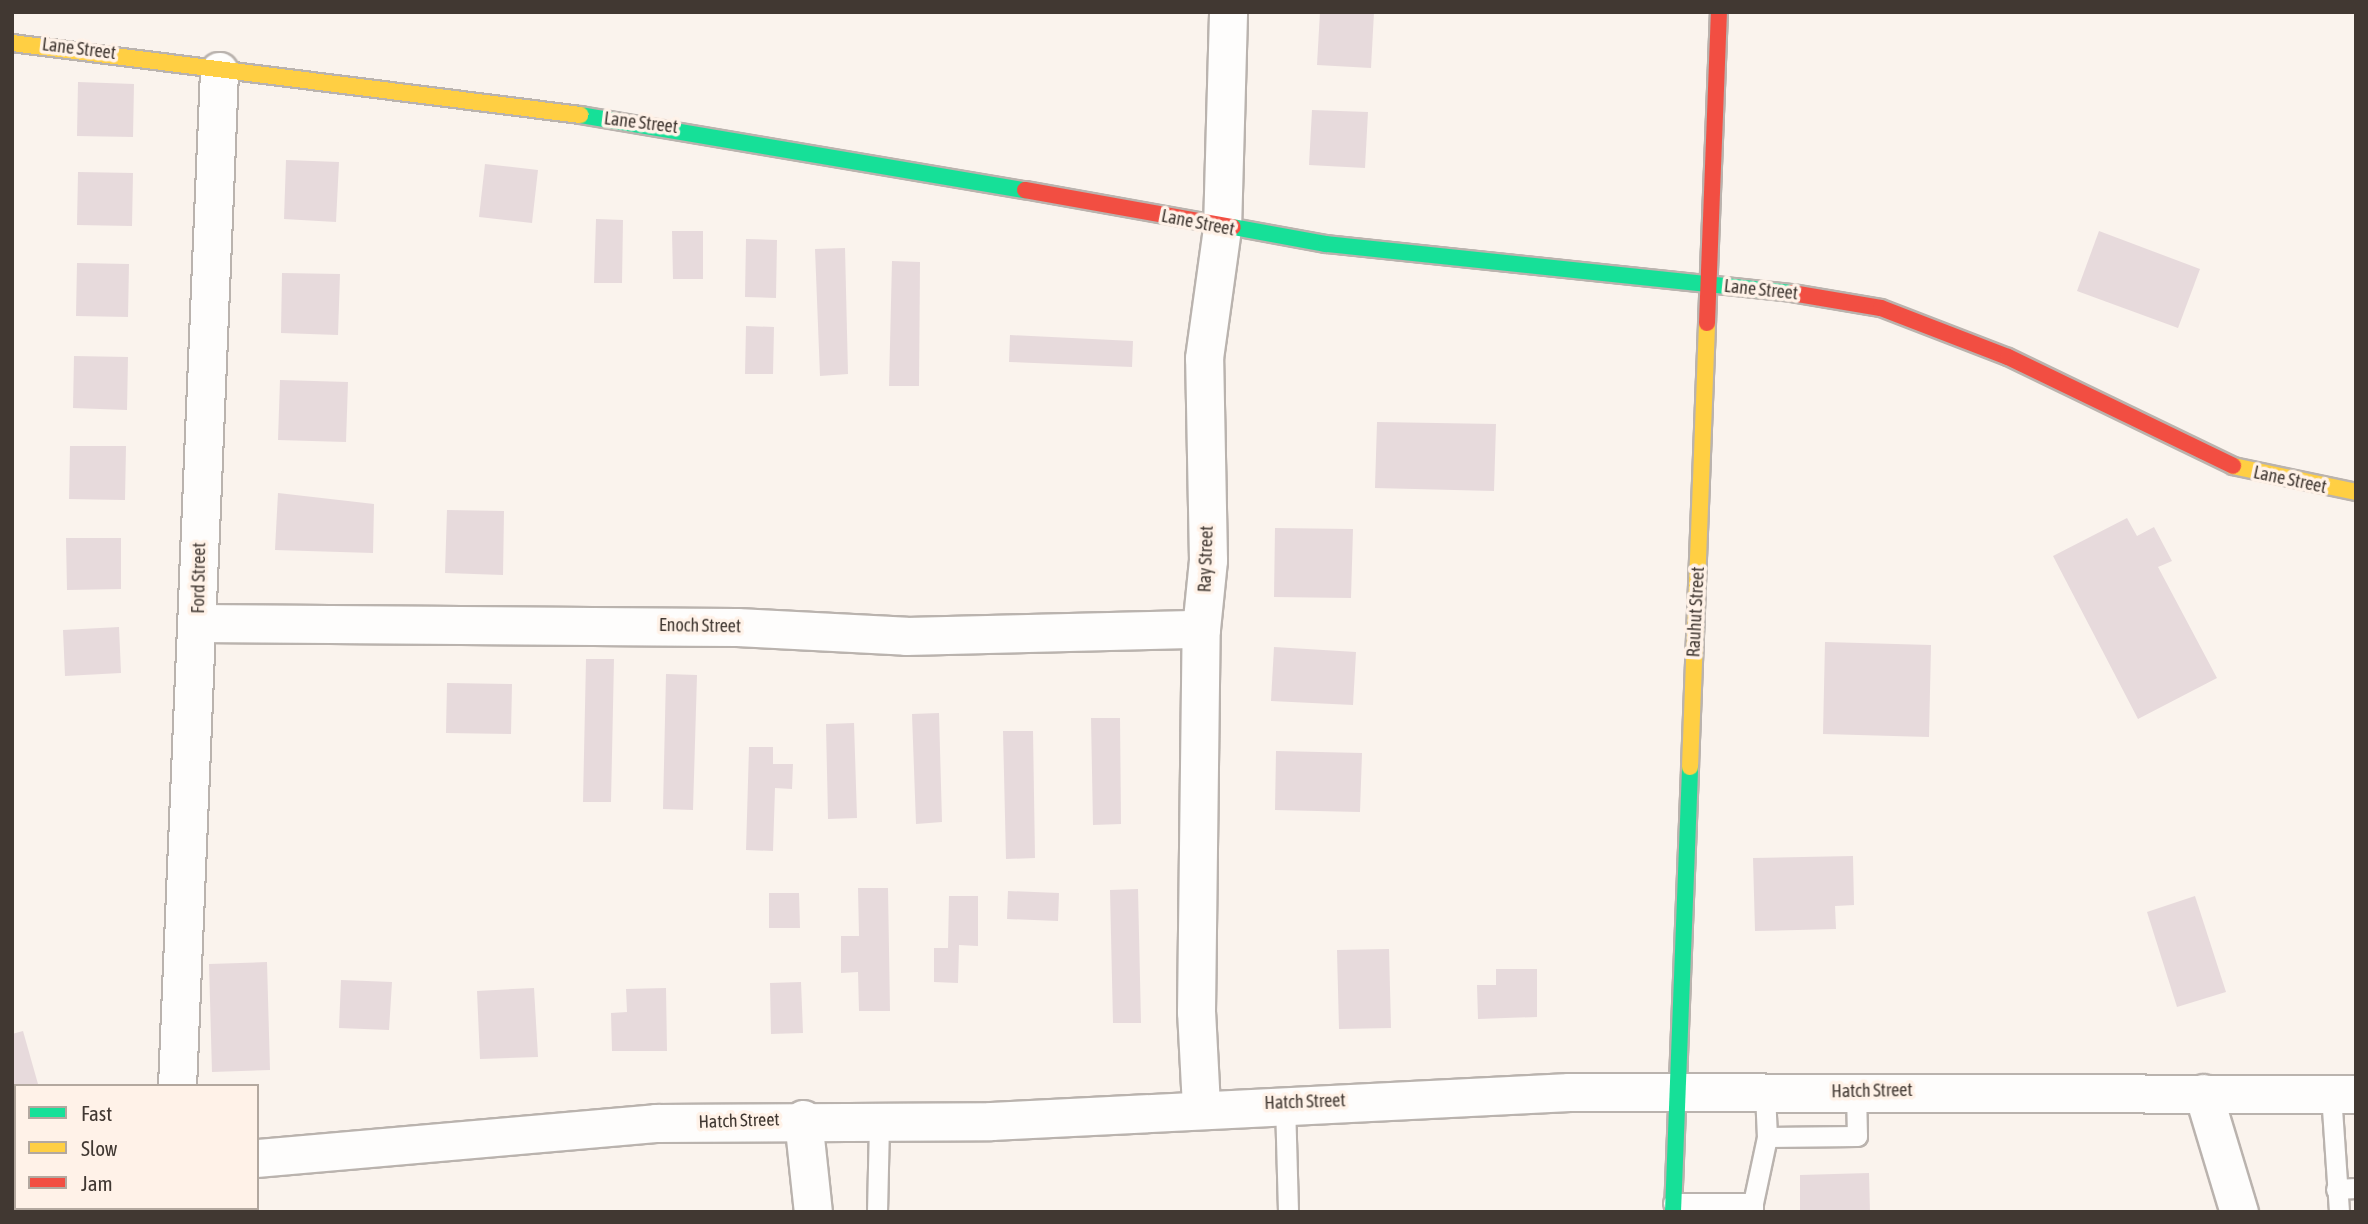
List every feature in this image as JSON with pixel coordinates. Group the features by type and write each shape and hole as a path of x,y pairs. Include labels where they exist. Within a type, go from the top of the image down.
{"street":[{"name":"Ray Street","path":"1201,1106 1196,1012 1201,629 1208,560 1204,358 1222,229 1228,12"},
{"name":"Rauhut Street","path":"1673,1207 1705,284 1719,12"},
{"name":"Lane Street","path":"12,43 682,128 1222,229 1705,284 1881,308 2008,357 2200,454 2258,475 2356,492"},
{"name":"Ford Street","path":"177,1084 219,71"},
{"name":"Enoch Street","path":"198,623 710,626 906,636 1201,629"},
{"name":"Hatch Street","path":"259,1158 656,1123 803,1119 879,1123 1285,1103 1856,1091 2343,1094"},
{"path":"2203,1093 2239,1212"},
{"path":"803,1119 813,1212"}],"lane":[{"path":"1767,1137 1857,1136 1856,1091"},
{"path":"1673,1207 1753,1207 1767,1137 1765,1093"},
{"path":"2339,1212 2346,1189 2343,1094"},
{"path":"1285,1103 1288,1212"},
{"path":"877,1212 879,1123"}],"building":[{"path":"1320,12 1374,12 1371,68 1317,65"},
{"path":"78,82 134,84 133,137 77,136"},
{"path":"1312,110 1368,112 1365,168 1309,165"},
{"path":"286,160 339,162 336,222 284,219"},
{"path":"485,164 538,170 532,223 479,217"},
{"path":"78,172 133,173 132,226 77,225"},
{"path":"596,219 623,220 622,283 594,283"},
{"path":"672,231 703,231 703,279 673,279"},
{"path":"2099,231 2200,269 2178,328 2077,291"},
{"path":"746,239 777,240 776,298 745,297"},
{"path":"845,248 848,374 820,376 815,249"},
{"path":"892,261 920,262 919,386 889,386"},
{"path":"77,263 129,264 128,317 76,316"},
{"path":"282,273 340,274 338,335 281,333"},
{"path":"746,326 774,327 773,374 745,374"},
{"path":"1010,335 1133,341 1132,367 1009,362"},
{"path":"74,356 128,357 127,410 73,408"},
{"path":"280,380 348,382 346,442 278,440"},
{"path":"1377,422 1496,424 1494,491 1375,488"},
{"path":"70,446 126,446 125,500 69,499"},
{"path":"278,493 374,504 373,553 275,550"},
{"path":"447,510 504,511 503,575 445,573"},
{"path":"2127,518 2137,536 2154,527 2172,561 2158,567 2217,678 2138,719 2053,556"},
{"path":"1275,528 1353,529 1351,598 1274,597"},
{"path":"66,538 121,538 121,589 67,590"},
{"path":"119,627 121,673 65,676 63,630"},
{"path":"1825,642 1931,645 1929,737 1823,734"},
{"path":"1274,647 1356,652 1353,705 1271,701"},
{"path":"586,659 614,659 611,802 583,802"},
{"path":"666,674 697,675 693,810 663,809"},
{"path":"447,683 512,684 511,734 446,733"},
{"path":"939,713 942,822 916,824 912,714"},
{"path":"1091,718 1120,718 1121,824 1093,825"},
{"path":"854,723 857,818 828,819 826,724"},
{"path":"1003,731 1033,731 1035,858 1006,859"},
{"path":"749,747 773,747 773,764 793,764 792,789 775,788 773,851 746,850"},
{"path":"1276,751 1362,753 1360,812 1275,810"},
{"path":"1853,856 1854,905 1835,906 1836,929 1755,931 1753,858"},
{"path":"858,888 888,888 890,1011 859,1011 858,972 841,973 841,936 859,936"},
{"path":"1138,889 1141,1023 1113,1023 1110,890"},
{"path":"1008,891 1059,893 1058,921 1007,919"},
{"path":"769,893 799,893 800,928 769,928"},
{"path":"949,896 978,896 978,946 959,945 958,983 934,982 934,948 948,948"},
{"path":"2195,896 2226,992 2177,1007 2147,912"},
{"path":"1389,949 1391,1028 1339,1029 1337,950"},
{"path":"267,962 270,1070 212,1072 209,964"},
{"path":"1496,969 1537,969 1537,1017 1478,1019 1477,985 1496,985"},
{"path":"341,980 392,982 389,1030 339,1028"},
{"path":"801,982 803,1033 771,1034 770,983"},
{"path":"534,988 538,1057 480,1059 477,991"},
{"path":"666,988 667,1051 612,1051 611,1013 627,1012 626,989"},
{"path":"23,1031 38,1084 14,1084 12,1091 12,1034"},
{"path":"1869,1173 1870,1212 1800,1212 1800,1175"}],"traffic: fast":[{"path":"580,115 1025,190"},
{"path":"1233,227 1326,244 1792,293"},
{"path":"1673,1212 1690,767"}],"traffic: slow":[{"path":"12,43 580,115"},
{"path":"1690,767 1707,323"},
{"path":"2233,466 2356,492"}],"traffic: jam":[{"path":"1707,323 1719,12"},
{"path":"1025,190 1233,227"},
{"path":"1792,293 1881,308 2008,357 2233,466"}]}
